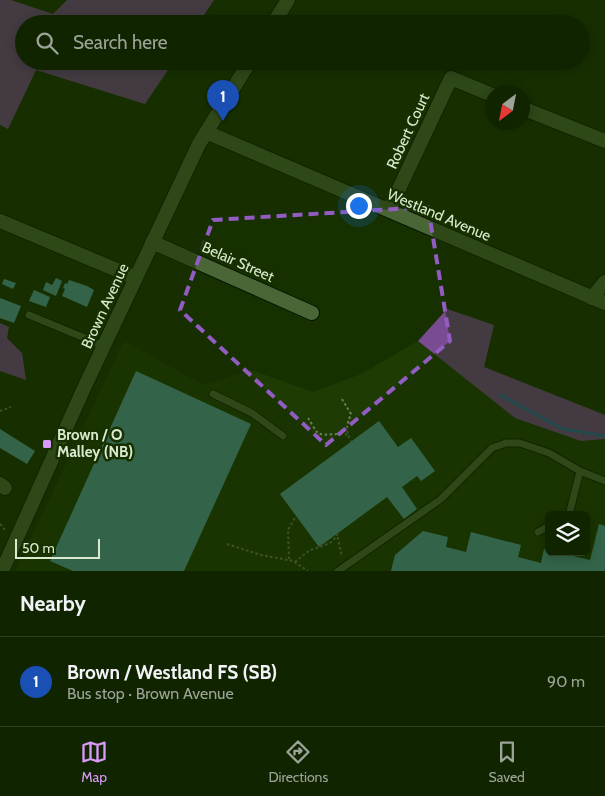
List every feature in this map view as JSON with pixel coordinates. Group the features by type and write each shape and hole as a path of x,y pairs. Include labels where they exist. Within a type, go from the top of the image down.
{"street":[{"path":"279,15 288,0"},
{"name":"Brown Avenue","path":"2,571 152,242 206,132 244,70"},
{"name":"Robert Court","path":"389,210 450,78 485,92"},
{"path":"530,111 605,141"},
{"name":"Westland Avenue","path":"206,132 605,303"},
{"path":"0,221 136,278"},
{"name":"Belair Street","path":"152,242 312,313"},
{"path":"592,298 605,282"}],"lane":[{"path":"29,315 104,346"},
{"path":"213,394 252,413 283,436"},
{"path":"341,569 441,500 492,448 506,443 520,443 549,453 605,481"},
{"path":"570,511 580,470"},
{"path":"538,532 545,528"}],"path":[{"path":"342,399 351,414 347,425 351,441"},
{"path":"0,411 11,406"},
{"path":"308,418 318,432 324,435 336,433 348,435"},
{"path":"289,560 288,530 296,516"},
{"path":"0,524 6,533"},
{"path":"295,562 311,550 321,548 335,539 337,534 341,569"},
{"path":"227,544 261,555 289,560 308,571"}],"highlighted area":[{"path":"428,207 450,341 326,445 180,310 213,220"}],"shaded area":[{"path":"0,0 11,0 53,14 67,0 214,0 204,15 15,15 15,70 36,70 8,129 0,125"},
{"path":"36,70 168,70 145,104"},
{"path":"447,309 494,325 484,367 605,415 605,439 581,441 515,418 418,341"},
{"path":"0,323 9,327 7,338 22,353 26,380 0,371"},
{"path":"124,341 203,385 251,370 313,392 361,374 418,341 515,418 581,441 605,439 605,571 16,571"}],"building":[{"path":"56,278 62,281 56,296 43,290 46,282 52,285"},
{"path":"4,279 16,283 13,289 2,284"},
{"path":"69,280 94,290 87,307 62,296 65,283 67,284"},
{"path":"34,290 50,297 46,307 29,301"},
{"path":"0,298 21,306 14,323 0,318"},
{"path":"136,371 251,424 184,571 73,571 50,561"},
{"path":"379,421 398,447 411,438 435,471 421,481 417,476 402,487 417,509 404,519 387,497 319,547 280,494"},
{"path":"0,429 35,451 27,464 0,448"},
{"path":"599,524 605,526 605,571 391,571 395,555 423,531 448,537 446,547 466,552 471,532 521,545 518,557 541,563 544,549 545,556 573,556 590,560"}],"waterway":[{"path":"500,395 563,429 605,436"}],"place":[{"name":"Brown / Westland FS (SB)","path":"223,121"},
{"name":"Brown / O Malley (NB)","path":"47,444"}]}
